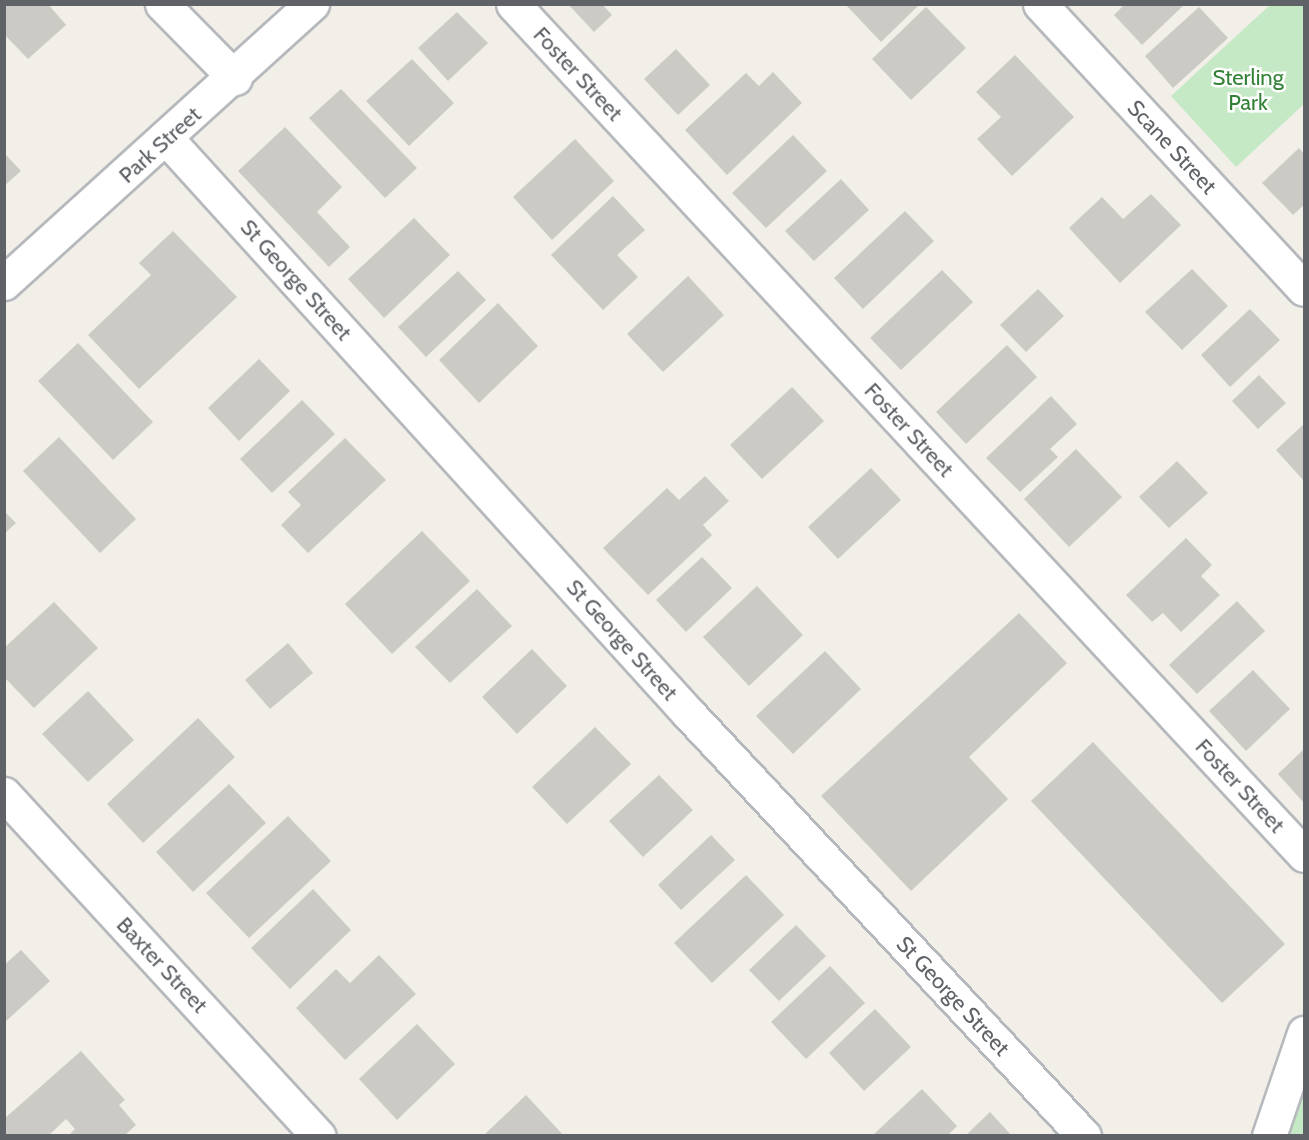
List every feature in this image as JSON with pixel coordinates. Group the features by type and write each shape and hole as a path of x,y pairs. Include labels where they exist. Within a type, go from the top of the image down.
{"street":[{"path":"162,4 235,78"},
{"name":"Park Street","path":"4,283 235,78 312,4"},
{"name":"Foster Street","path":"513,4 1305,855"},
{"name":"Scane Street","path":"1040,4 1305,288"},
{"name":"St George Street","path":"167,139 689,714 1084,1136"},
{"name":"Baxter Street","path":"4,794 319,1136"},
{"path":"1269,1136 1305,1033"}],"green space":[{"name":"Sterling Park","path":"1270,5 1304,5 1304,104 1236,167 1171,96"},
{"path":"1304,1076 1304,1135 1283,1135"}],"building":[{"path":"4,4 48,4 66,25 28,59 4,34"},
{"path":"568,4 602,4 612,15 594,32"},
{"path":"845,4 920,4 881,42"},
{"path":"1125,4 1185,4 1142,45 1114,15"},
{"path":"926,7 966,48 911,100 872,59"},
{"path":"1199,7 1228,38 1173,88 1145,56"},
{"path":"457,12 488,43 448,81 418,48"},
{"path":"676,49 710,85 678,115 644,79"},
{"path":"1015,55 1074,117 1012,176 977,139 1001,117 976,92"},
{"path":"412,59 454,103 409,146 366,101"},
{"path":"773,72 802,103 727,175 685,130 746,73 759,86"},
{"path":"341,89 417,168 385,198 309,118"},
{"path":"285,127 342,187 317,212 350,247 329,267 238,171"},
{"path":"793,135 827,171 766,228 732,193"},
{"path":"575,139 614,181 552,240 513,197"},
{"path":"1299,148 1304,154 1304,205 1293,215 1262,183"},
{"path":"4,153 21,171 4,186"},
{"path":"841,179 869,210 814,261 785,231"},
{"path":"1151,194 1181,225 1120,283 1069,228 1102,197 1123,219"},
{"path":"613,196 645,230 617,255 638,277 603,310 551,255"},
{"path":"905,211 934,241 863,309 834,278"},
{"path":"414,218 450,255 384,318 348,279"},
{"path":"173,231 237,297 139,389 88,335 151,275 139,263"},
{"path":"1192,269 1228,306 1182,350 1145,312"},
{"path":"942,270 973,302 901,370 870,338"},
{"path":"458,271 486,300 426,357 398,327"},
{"path":"688,276 724,315 663,372 627,334"},
{"path":"1038,289 1064,316 1026,352 1000,325"},
{"path":"498,303 538,346 479,403 439,360"},
{"path":"1250,309 1280,340 1230,387 1201,355"},
{"path":"78,343 153,422 113,460 38,381"},
{"path":"1007,345 1037,377 966,444 936,412"},
{"path":"259,359 290,391 239,441 208,408"},
{"path":"1259,375 1286,403 1258,429 1232,401"},
{"path":"792,387 824,421 762,479 730,445"},
{"path":"1051,396 1077,424 1050,449 1058,457 1020,492 986,458"},
{"path":"302,400 335,434 272,493 240,459"},
{"path":"1304,424 1304,481 1276,450"},
{"path":"59,437 136,519 100,553 23,471"},
{"path":"345,438 386,480 308,553 281,525 301,505 288,492"},
{"path":"1076,449 1122,497 1069,547 1024,499"},
{"path":"1177,461 1208,493 1169,528 1139,497"},
{"path":"871,468 901,500 838,559 808,527"},
{"path":"705,476 729,501 703,525 712,535 648,595 603,548 667,488 679,500"},
{"path":"4,511 16,523 4,534"},
{"path":"422,531 470,581 392,654 345,604"},
{"path":"1186,538 1212,565 1201,576 1220,595 1181,632 1163,613 1152,622 1126,595"},
{"path":"702,557 732,588 686,632 656,600"},
{"path":"757,586 803,635 749,686 703,637"},
{"path":"477,589 512,626 450,683 415,647"},
{"path":"1237,601 1265,631 1197,694 1169,665"},
{"path":"54,602 98,648 34,708 4,677 4,648"},
{"path":"1019,613 1067,663 969,757 1008,799 911,891 821,796"},
{"path":"288,643 313,673 270,709 245,680"},
{"path":"532,649 567,686 517,734 482,697"},
{"path":"825,651 861,689 793,754 756,716"},
{"path":"1253,670 1290,709 1246,751 1209,711"},
{"path":"88,691 134,740 88,782 42,734"},
{"path":"198,718 235,757 143,843 107,804"},
{"path":"595,727 631,764 567,824 532,787"},
{"path":"1093,742 1285,944 1222,1003 1031,801"},
{"path":"1304,749 1304,803 1278,774"},
{"path":"659,775 693,810 643,857 609,821"},
{"path":"229,784 266,823 193,892 156,852"},
{"path":"288,816 331,861 249,938 206,893"},
{"path":"711,835 735,860 681,910 658,885"},
{"path":"746,875 784,915 712,983 674,943"},
{"path":"313,889 351,930 290,989 251,948"},
{"path":"796,925 826,956 779,1001 749,970"},
{"path":"21,950 50,981 4,1023 4,965"},
{"path":"379,955 416,994 345,1060 296,1008 336,969 350,983"},
{"path":"830,966 865,1003 806,1059 771,1022"},
{"path":"875,1009 911,1047 864,1091 829,1053"},
{"path":"417,1024 455,1064 397,1120 359,1079"},
{"path":"81,1051 125,1100 119,1105 136,1125 124,1136 68,1136 75,1129 66,1119 48,1136 4,1136 4,1119"},
{"path":"922,1089 957,1126 947,1136 872,1136"},
{"path":"526,1095 564,1136 483,1136"},
{"path":"990,1112 1012,1136 965,1136"}]}
